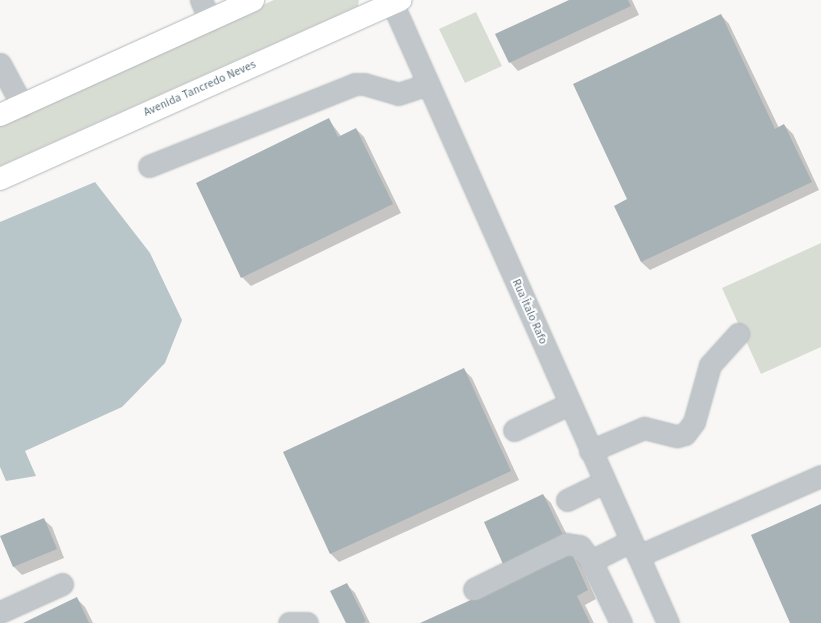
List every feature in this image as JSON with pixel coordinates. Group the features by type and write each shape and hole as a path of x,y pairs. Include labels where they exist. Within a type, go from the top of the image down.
{"main road":[{"path":"0,115 253,0"},
{"name":"Avenida Tancredo Neves","path":"0,179 395,1"}],"lane":[{"path":"201,0 210,20"},
{"name":"Rua Ítalo Rafo","path":"395,1 428,84 569,404 668,623"},
{"path":"0,64 22,105"},
{"path":"149,166 355,84 364,84 402,94 428,84"},
{"path":"590,450 644,428 677,436 685,434 694,422 710,365 738,334"},
{"path":"514,430 569,404"},
{"path":"592,561 635,549 821,476"},
{"path":"567,500 604,482"},
{"path":"474,589 565,544 580,546 592,561 621,623"},
{"path":"0,612 62,584"},
{"path":"289,623 307,623"}],"shaded area":[{"path":"274,0 359,0 358,6 0,166 0,125"},
{"path":"476,12 502,66 465,83 439,29"},
{"path":"95,182 150,253 182,320 165,363 122,407 25,451 36,476 6,481 0,467 0,222"},
{"path":"821,243 821,347 761,374 722,288"}],"building":[{"path":"569,0 628,0 631,6 509,63 495,34"},
{"path":"721,14 775,129 784,124 812,182 641,262 614,206 627,199 573,84"},
{"path":"329,118 338,137 356,128 393,204 241,278 196,183"},
{"path":"464,368 511,471 330,554 283,452"},
{"path":"543,494 563,535 503,564 484,522"},
{"path":"821,504 821,623 790,623 751,535"},
{"path":"44,518 57,549 13,567 0,536"},
{"path":"572,554 588,590 577,596 590,623 420,623"},
{"path":"347,583 366,621 363,623 346,623 330,591"},
{"path":"77,597 89,623 23,623"}]}
